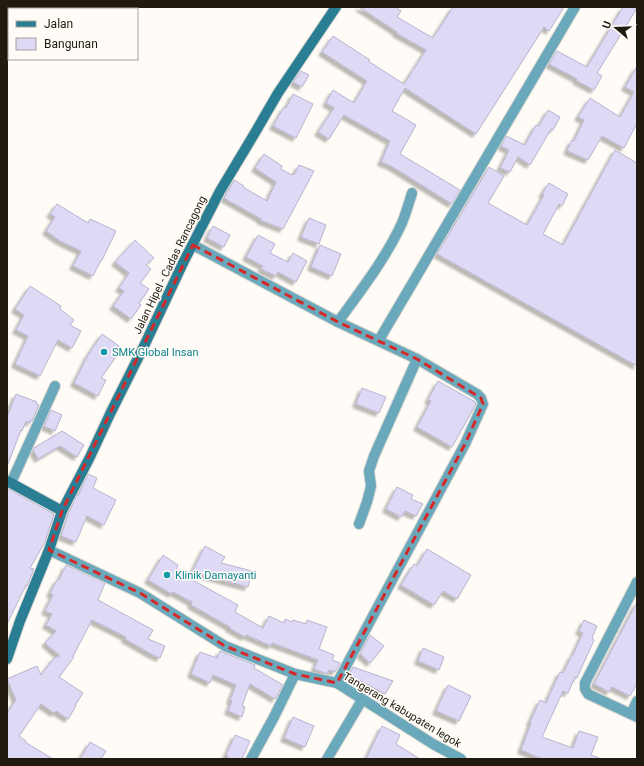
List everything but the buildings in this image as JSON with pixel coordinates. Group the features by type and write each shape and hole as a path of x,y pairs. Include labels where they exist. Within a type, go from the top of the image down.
{"street":[{"name":"Jalan Hipel - Cadas Rancagong","path":"7,659 20,621 49,550 62,511 90,457 184,261 220,191 278,93 336,7"},
{"path":"379,340 575,7"},
{"path":"338,322 374,272 390,245 402,222 412,193"},
{"path":"193,245 338,322 379,340 418,360 476,394 481,398 483,404 465,444 337,683"},
{"path":"359,524 371,486 369,470 374,456 418,360"},
{"path":"55,386 9,482 62,511"},
{"name":"Tangerang kabupaten legok","path":"49,550 140,593 225,646 295,674 337,683 433,744 461,759"},
{"path":"637,582 585,683 585,689 588,694 634,716 637,701"},
{"path":"253,759 295,674"},
{"path":"327,759 362,700"}],"highlighted area":[{"path":"193,245 338,322 417,359 481,398 483,404 465,444 337,683 295,674 225,646 140,593 49,550 62,511"}],"place":[{"name":"SMK Global Insan","path":"104,352"},
{"name":"Klinik Damayanti","path":"167,575"}]}
